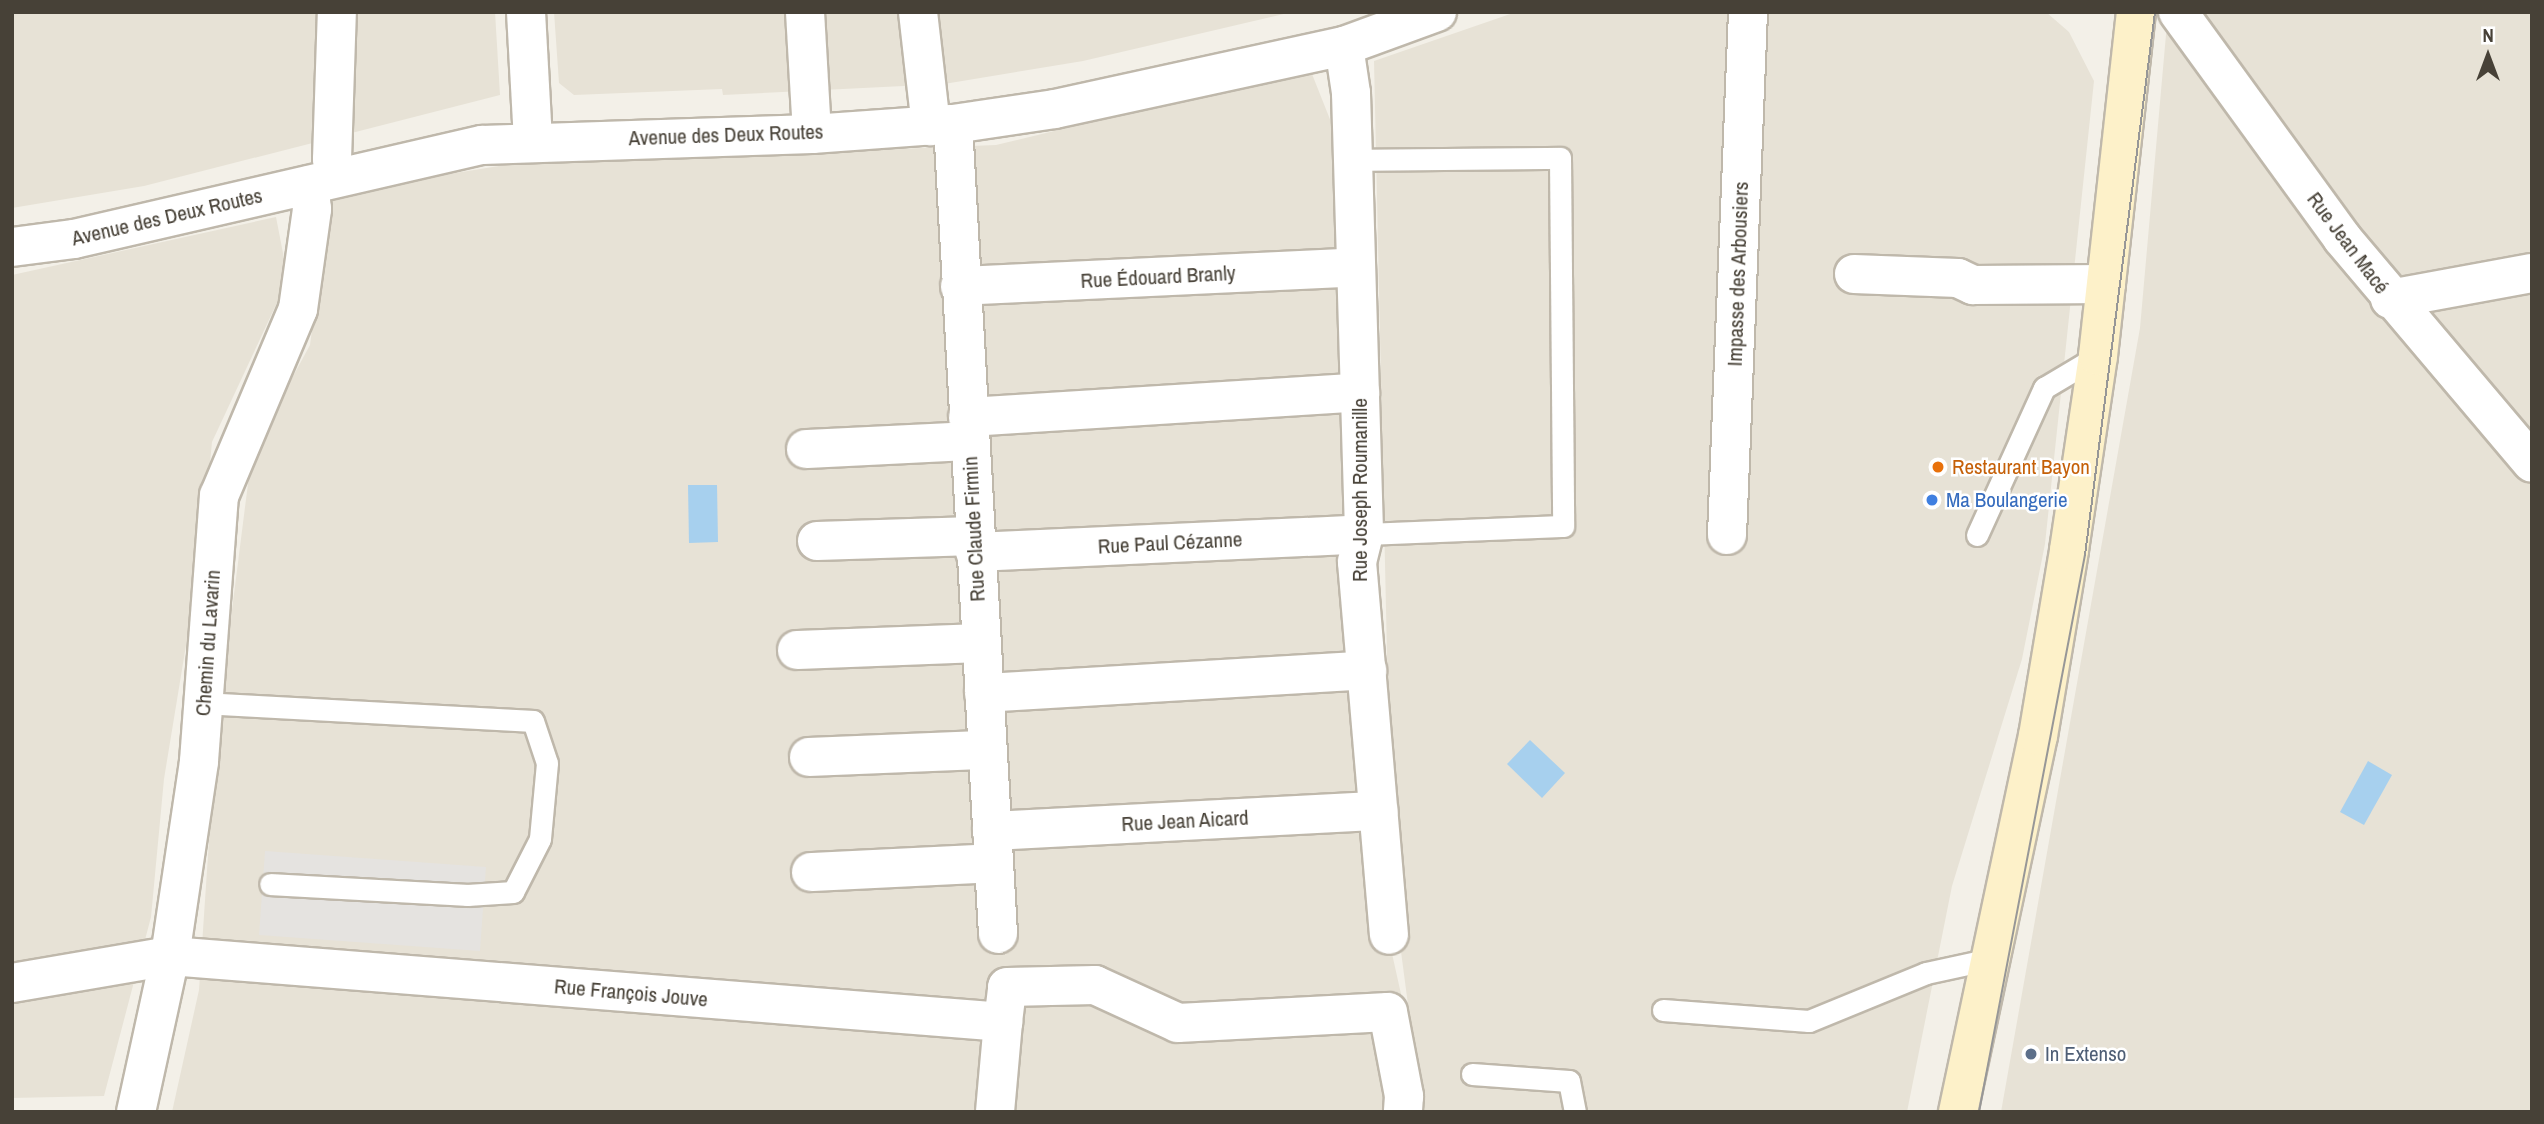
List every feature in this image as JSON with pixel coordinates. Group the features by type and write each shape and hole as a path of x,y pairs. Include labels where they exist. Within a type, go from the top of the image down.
{"street":[{"name":"Chemin du Lavarin","path":"136,1112 170,956 203,703 219,496 298,309 312,209 332,159 337,12"},
{"path":"526,12 534,141"},
{"path":"805,12 812,134"},
{"name":"Rue Claude Firmin","path":"918,12 942,125 960,286 998,934"},
{"name":"Avenue des Deux Routes","path":"12,247 74,239 482,145 534,141 812,134 942,125 1055,109 1344,46 1437,12"},
{"name":"Impasse des Arbousiers","path":"1727,535 1748,12"},
{"path":"1958,1112 2038,736 2098,356 2136,12"},
{"name":"Rue Jean Macé","path":"2178,12 2390,299 2532,463"},
{"name":"Rue Joseph Roumanille","path":"1344,46 1353,160 1364,534 1357,562 1388,934"},
{"name":"Rue Édouard Branly","path":"960,286 1356,267"},
{"path":"2390,299 2532,273"},
{"path":"1854,274 1958,278 1973,285 2106,284"},
{"path":"806,449 968,429 1360,392"},
{"name":"Rue Paul Cézanne","path":"817,541 975,544 1364,534"},
{"path":"797,650 981,643"},
{"path":"984,693 1367,670"},
{"path":"809,757 988,750"},
{"name":"Rue Jean Aicard","path":"811,872 993,847 1378,811"},
{"path":"12,982 170,956"},
{"name":"Rue François Jouve","path":"170,956 1003,1022"},
{"path":"995,1112 1007,987 1096,985 1178,1023 1388,1012 1404,1096 1403,1112"}],"lane":[{"path":"1353,160 1560,158 1563,526 1364,534"},
{"path":"1977,536 2044,388 2098,356"},
{"path":"203,703 534,721 547,763 540,839 513,892 467,895 270,884"},
{"path":"1663,1010 1809,1021 1926,973 1991,959"},
{"path":"1472,1074 1569,1081 1575,1112"}],"shaded area":[{"path":"12,12 495,12 500,95 144,186 12,208"},
{"path":"554,12 1292,12 1083,61 944,84 723,95 722,89 574,95 559,83"},
{"path":"1516,12 2046,12 2069,32 2094,81 2045,544 2022,659 1952,886 1907,1112 1407,1112 1410,1020 1392,883 1374,61"},
{"path":"2168,12 2532,12 2532,1112 2001,1112 2140,328"},
{"path":"1310,69 1337,137 1375,877 1405,1012 1384,1112 172,1112 199,990 216,736 252,452 310,345 329,202 449,174 575,154 747,155 996,145"},
{"path":"276,217 288,279 212,442 202,548 164,779 151,917 104,1096 12,1098 12,275"},
{"path":"265,851 486,867 480,951 259,935"}],"water":[{"path":"688,485 717,485 718,542 689,543"},
{"path":"1530,740 1565,773 1542,798 1507,764"},
{"path":"2368,761 2392,775 2364,825 2340,812"}],"tram line":[{"path":"1979,1112 2085,555 2155,12"}],"place":[{"name":"Restaurant Bayon","path":"1938,467"},
{"name":"Ma Boulangerie","path":"1932,500"},
{"name":"In Extenso","path":"2031,1054"}]}
